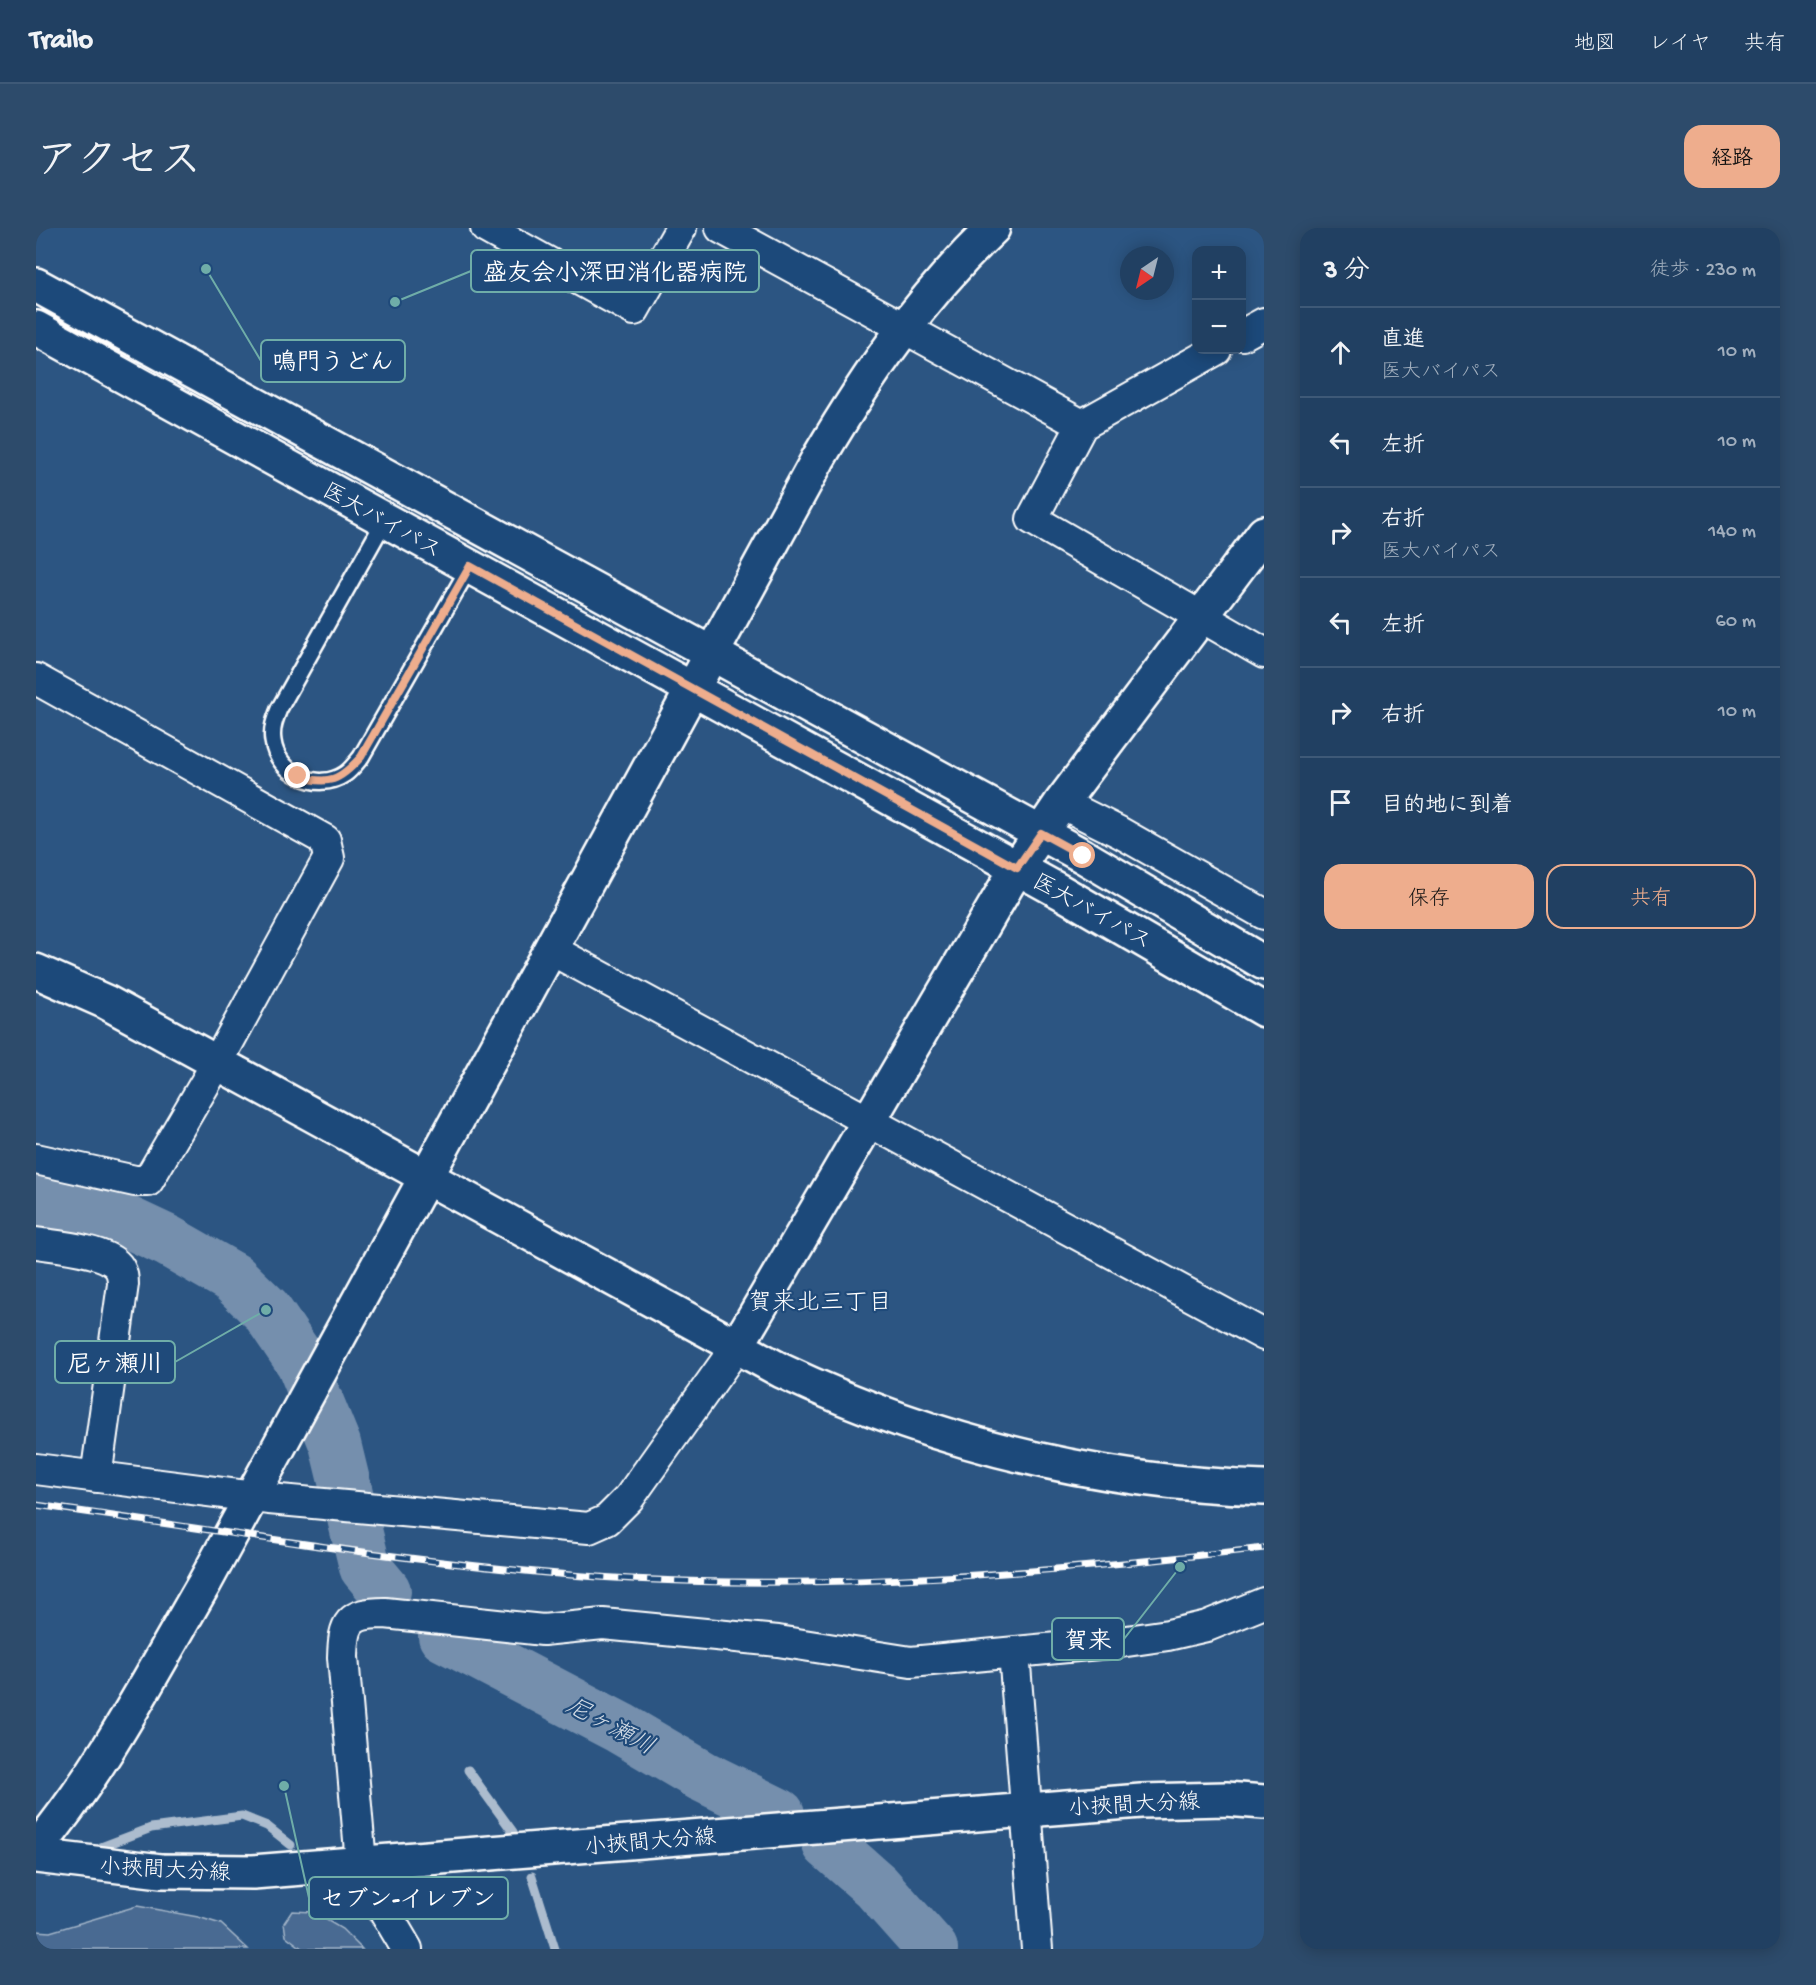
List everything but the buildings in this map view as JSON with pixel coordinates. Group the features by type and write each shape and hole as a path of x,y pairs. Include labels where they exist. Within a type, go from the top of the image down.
{"street":[{"path":"486,228 634,310 681,228"},
{"path":"721,228 1082,425"},
{"path":"36,1849 69,1808 95,1768 204,1584 824,449 857,394 903,327 964,256 993,228"},
{"name":"医大バイパス","path":"36,285 1041,833 1264,963"},
{"path":"1246,333 1264,323"},
{"name":"医大バイパス","path":"36,328 1017,868 1264,1010"},
{"path":"1209,354 1082,425 1032,519 1199,618 1264,653"},
{"path":"36,1469 311,1503 577,1527 599,1525 629,1498 737,1346 1017,868 1061,803 1264,533"},
{"path":"36,680 326,840 329,858 217,1062 145,1183 36,1159"},
{"path":"1061,803 1264,914"},
{"path":"550,949 1264,1335"},
{"path":"36,971 106,1002 782,1371 872,1411 1011,1455 1113,1476 1171,1483 1264,1488"},
{"path":"36,1242 100,1256 119,1266 122,1275 123,1284 96,1477"},
{"path":"406,1949 368,1883 361,1863 343,1657 347,1627 359,1614 385,1612 543,1630 603,1624 778,1641 901,1662 1120,1642 1194,1630 1222,1622 1264,1603"},
{"path":"1014,1652 1037,1949"},
{"name":"小挾間大分線","path":"36,1856 116,1867 202,1873 253,1872 1176,1799 1264,1802"}],"lane":[{"path":"385,520 279,709 273,724 273,740 278,756 298,776 314,781 330,781 345,774 361,757 470,566"}],"shaded area":[{"path":"137,1906 198,1917 221,1924 248,1949 36,1949 36,1931 50,1932"},
{"path":"292,1911 313,1912 342,1929 362,1949 303,1949 286,1936 284,1923"}],"waterway":[{"name":"尼ヶ瀬川","path":"36,1202 80,1208 121,1219 168,1241 233,1278 266,1310 302,1363 335,1444 365,1567 385,1591"},
{"name":"尼ヶ瀬川","path":"444,1636 620,1728 702,1776 779,1814"},
{"path":"468,1770 513,1832"},
{"path":"101,1847 151,1828 242,1816 267,1826 291,1845"},
{"name":"尼ヶ瀬川","path":"828,1844 876,1886 932,1949"},
{"path":"532,1876 555,1949"},
{"path":"342,1885 378,1924"}],"railway":[{"path":"36,1505 455,1564 609,1578 703,1582 890,1580 984,1575 1264,1548"}],"place":[{"name":"鳴門うどん","path":"206,269"},
{"name":"盛友会小深田消化器病院","path":"395,302"},
{"name":"尼ヶ瀬川","path":"266,1310"},
{"name":"賀来","path":"1180,1567"},
{"name":"セブン-イレブン","path":"284,1786"}],"district":[{"name":"賀来北三丁目","path":"820,1301"}],"route":[{"path":"298,776 314,781 330,781 345,774 361,757 470,566 1017,868 1041,833 1083,856"}]}
